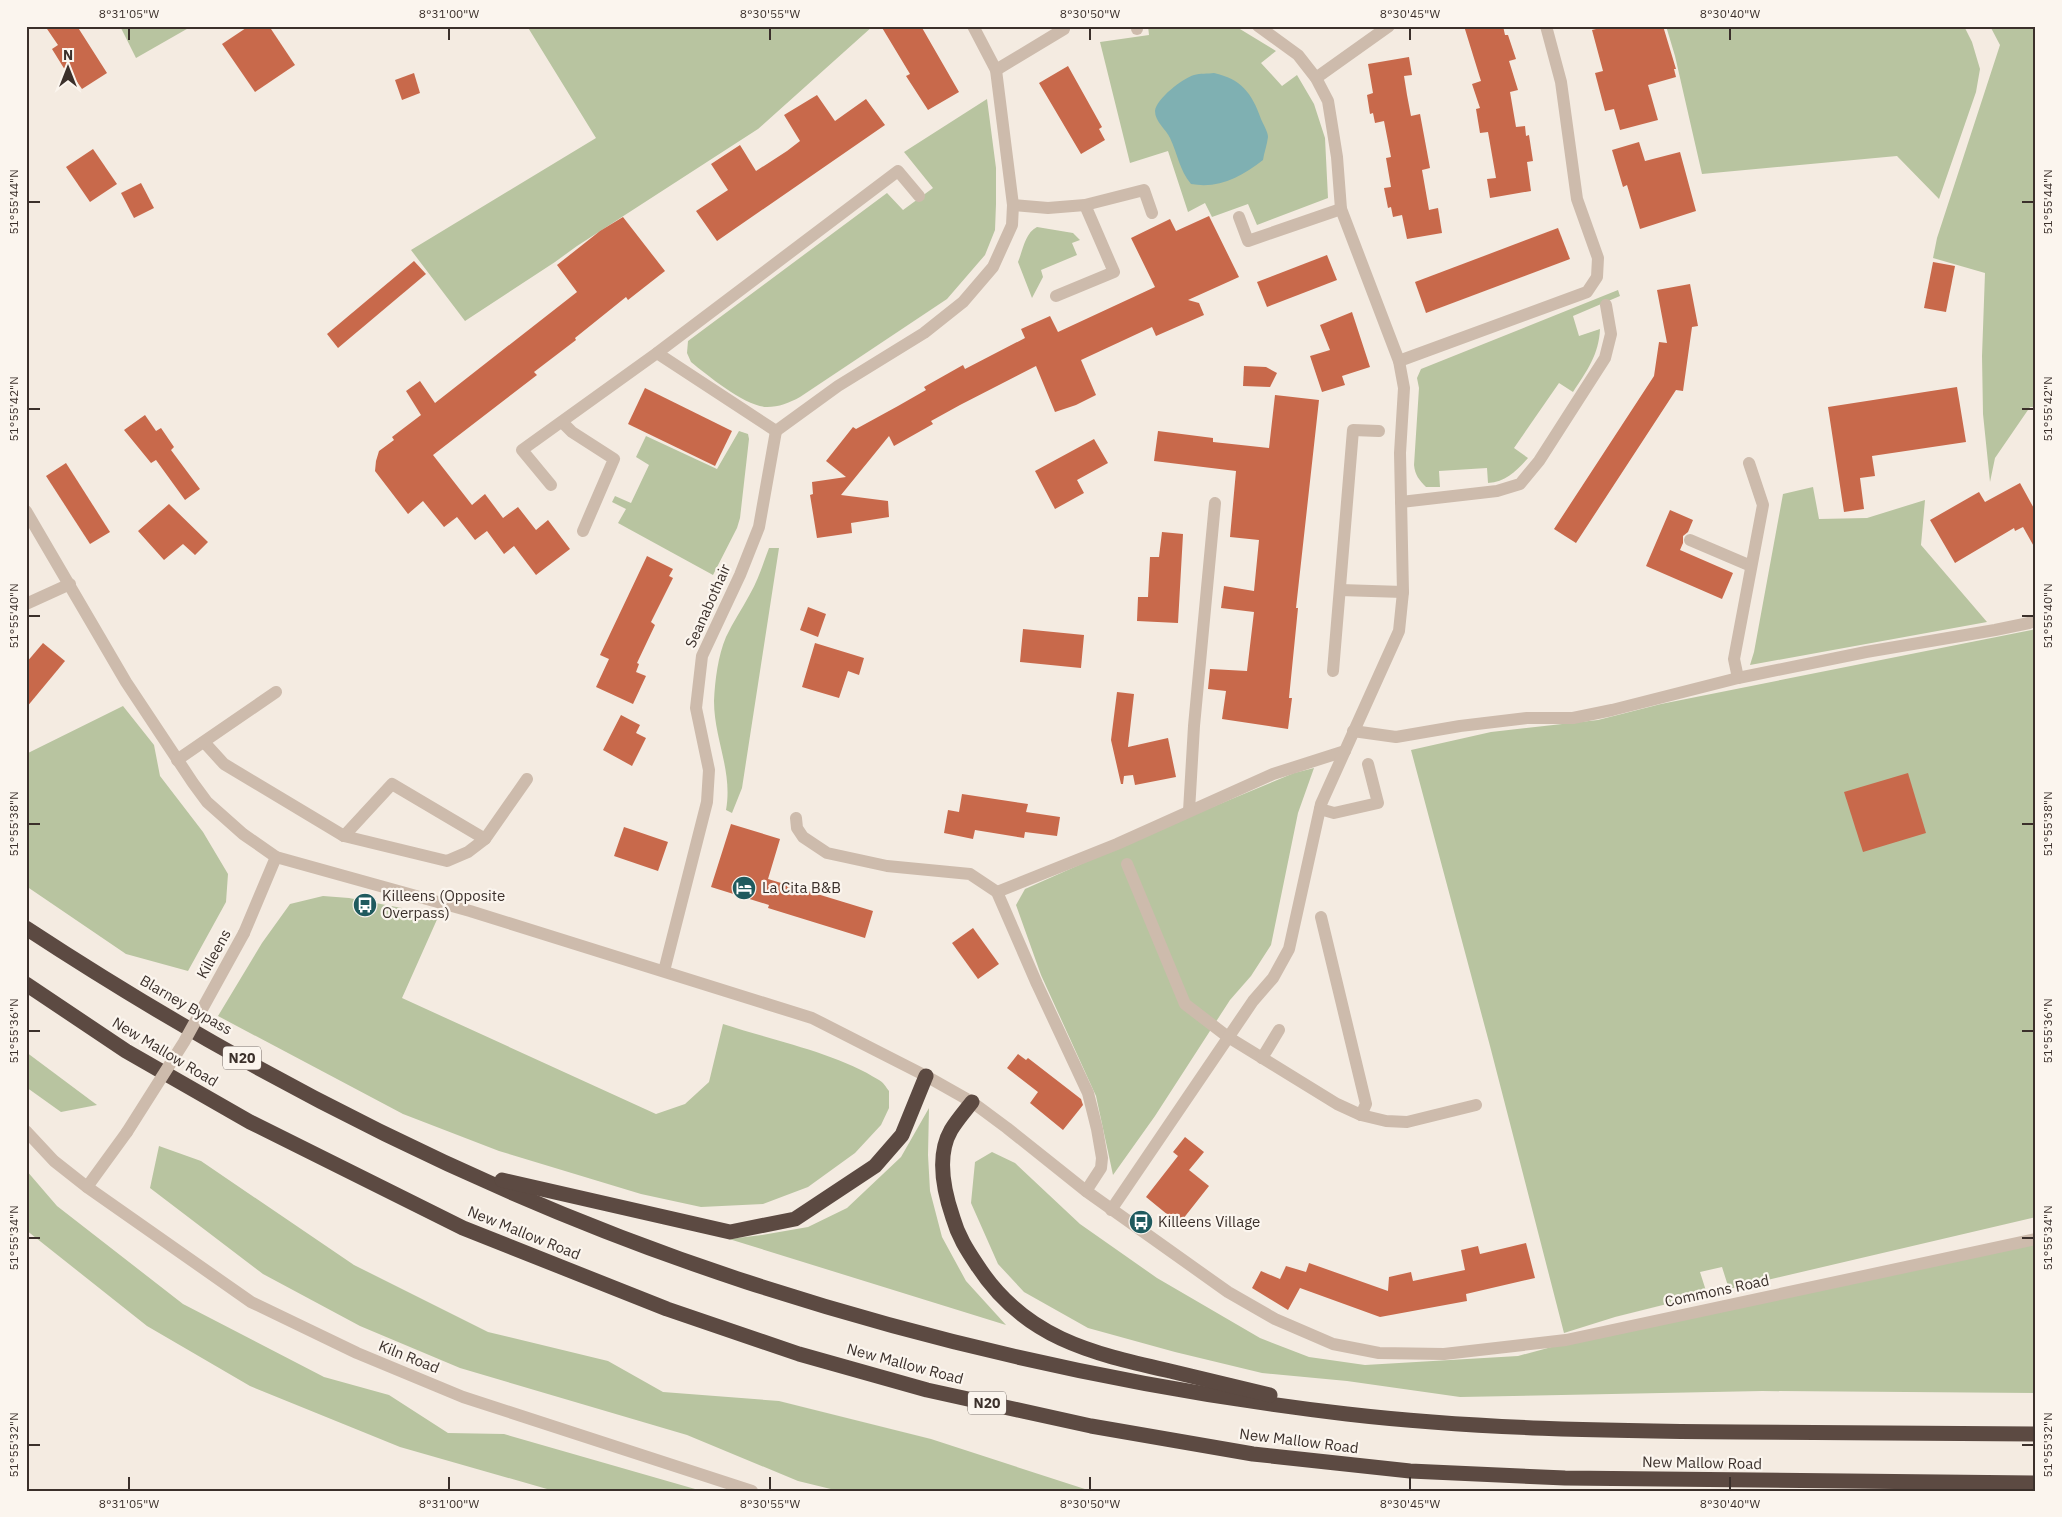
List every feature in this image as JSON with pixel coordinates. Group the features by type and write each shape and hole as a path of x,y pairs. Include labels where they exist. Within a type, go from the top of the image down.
{"highway":[{"name":"Blarney Bypass","path":"26,928 146,1004 245,1060 329,1105 466,1172"},
{"name":"New Mallow Road","path":"26,984 126,1051 250,1122 463,1228 667,1309 799,1354 926,1390 1091,1426 1253,1454 1410,1471 1585,1478 2036,1483"},
{"name":"N20","path":"466,1172 730,1232 795,1219 875,1166 902,1135 926,1076"},
{"name":"N20","path":"972,1102 951,1130 948,1139 943,1169 944,1188 957,1231 966,1249 997,1293 1024,1318 1063,1340 1121,1360 1348,1414"},
{"name":"New Mallow Road","path":"466,1172 610,1232 746,1282 950,1341 1057,1366 1152,1385 1348,1414 1513,1427 1616,1431 2036,1434"}],"street":[{"path":"657,354 776,431 838,386 924,333 963,302 993,267 1012,225 1014,205 996,70 973,26"},
{"path":"1111,1210 1253,1000 1273,978 1288,949 1320,809 1398,631 1403,592 1400,453 1404,388 1399,361 1341,209 1337,157 1328,101 1316,78 1298,55 1258,26"},
{"path":"1316,78 1389,26"},
{"path":"1399,361 1587,292 1597,277 1598,258 1578,199 1561,82 1546,26"},
{"path":"996,70 1064,29"},
{"path":"551,485 522,450 657,354 898,171 919,196"},
{"path":"1014,205 1048,208 1085,205 1144,190 1152,213"},
{"path":"1056,296 1114,272 1085,205"},
{"path":"1239,217 1248,241 1341,209"},
{"path":"1401,502 1497,491 1520,484 1539,461 1605,358 1611,334 1606,305"},
{"path":"562,422 572,432 614,459 582,531"},
{"path":"1333,671 1353,430 1379,431"},
{"name":"Seanabothair","path":"664,971 707,802 709,770 696,708 702,656 740,575 759,527 776,431"},
{"path":"1738,678 1734,658 1763,505 1749,463"},
{"path":"1189,811 1194,726 1216,503"},
{"name":"Commons Road","path":"26,511 126,682 176,760 207,802 243,834 276,857 470,911 812,1018 926,1076 972,1102 1111,1210 1228,1292 1275,1319 1333,1344 1355,1349 1402,1354 1444,1354 1566,1340 2036,1239"},
{"path":"1690,540 1751,566"},
{"path":"26,604 70,584"},
{"path":"1340,590 1403,592"},
{"path":"1353,730 1396,737 1460,726 1527,718 1573,718 1738,678 1866,652 1995,630 2036,620"},
{"path":"176,760 276,692"},
{"path":"204,742 224,764 344,836 446,861 468,852 486,839 526,779"},
{"path":"997,892 1116,844 1273,774 1345,751"},
{"path":"1320,809 1334,813 1378,803 1368,764"},
{"path":"344,836 392,784 486,839"},
{"path":"796,818 797,828 802,837 827,853 887,866 970,874 997,892 1036,984 1088,1093 1102,1158 1101,1168 1086,1191"},
{"name":"Killeens","path":"87,1187 127,1132 184,1042 244,933 276,857"},
{"path":"1127,864 1185,1004 1228,1038 1337,1104 1361,1115 1386,1121 1407,1122 1476,1105"},
{"path":"1321,917 1366,1104 1361,1115"},
{"path":"1262,1058 1279,1030"},
{"name":"Kiln Road","path":"26,1131 54,1161 87,1187 250,1302 357,1353 463,1397 752,1491"}],"green space":[{"path":"120,26 192,26 136,58"},
{"path":"527,26 873,26 758,129 465,321 411,250 596,138"},
{"path":"1148,26 1235,26 1276,51 1261,63 1282,86 1297,75 1314,104 1325,138 1328,198 1257,225 1248,204 1212,217 1205,203 1188,212 1168,151 1130,163 1100,42 1149,35"},
{"path":"1666,26 1964,26 1972,42 1980,69 1976,92 1939,199 1897,156 1702,174 1675,56"},
{"path":"1990,26 2036,26 2036,407 2030,407 1995,458 1990,482 1983,414 1982,356 1985,273 1933,258 1937,238 2000,45"},
{"path":"987,99 996,168 995,230 985,255 947,299 800,397 780,405 767,407 749,402 727,389 691,362 687,353 688,341 887,193 903,210 933,188 904,152"},
{"path":"1037,227 1073,233 1080,240 1072,243 1077,255 1041,270 1043,277 1032,298 1018,262 1027,238"},
{"path":"1618,290 1620,296 1573,316 1579,336 1600,329 1595,354 1573,392 1559,383 1514,448 1528,458 1519,467 1505,478 1488,483 1487,468 1439,471 1440,487 1426,487 1421,482 1415,472 1414,465 1419,388 1417,378 1421,369"},
{"path":"739,431 748,434 749,439 740,518 737,528 713,575 618,523 626,509 612,502 615,496 631,503 649,465 636,457 646,436 717,469"},
{"path":"1813,487 1819,519 1867,518 1925,500 1921,545 1987,622 1750,665 1783,494"},
{"path":"769,548 779,548 742,788 732,813 726,810 727,782 715,715 716,677 726,637 753,589"},
{"path":"2036,629 2036,1217 1729,1289 1722,1267 1700,1272 1707,1294 1615,1317 1564,1333 1411,750 1491,732 1598,720 1661,704"},
{"path":"123,706 154,745 160,776 203,832 228,874 226,902 188,971 126,954 26,886 26,754"},
{"path":"1314,768 1298,813 1271,945 1251,976 1230,1000 1155,1116 1113,1175 1096,1096 1041,975 1016,905 1025,889 1169,825 1294,773"},
{"path":"323,896 349,898 439,915 402,998 656,1114 685,1104 709,1082 723,1024 804,1048 862,1070 880,1081 889,1091 889,1108 881,1125 855,1153 808,1187 763,1204 701,1207 641,1194 499,1151 403,1114 218,1016 262,943 290,904"},
{"path":"26,1052 97,1105 61,1112 26,1087"},
{"path":"929,1108 928,1155 930,1191 942,1237 966,1281 1006,1325 729,1239 808,1227 847,1208 901,1157"},
{"path":"159,1146 201,1161 354,1265 488,1332 608,1361 663,1392 779,1401 931,1439 1091,1491 839,1491 798,1481 687,1435 460,1368 360,1326 263,1274 150,1188"},
{"path":"992,1152 1015,1163 1080,1224 1157,1278 1260,1338 1309,1357 1365,1365 1518,1356 1614,1330 2036,1239 2036,1393 1762,1391 1460,1397 1347,1381 1262,1373 1088,1328 1024,1292 998,1264 971,1203 975,1162"},
{"path":"26,1170 57,1206 183,1304 324,1377 389,1395 448,1433 504,1434 702,1491 554,1491 400,1447 250,1386 147,1326 26,1230"}],"water":[{"path":"1214,73 1238,83 1249,95 1258,110 1267,133 1267,143 1263,160 1246,172 1229,180 1211,185 1191,184 1181,167 1170,138 1155,115 1155,111 1165,95 1183,80 1196,74"}],"building":[{"path":"45,26 77,26 107,73 82,89 73,76 70,78 52,49 58,45"},
{"path":"249,26 269,26 295,65 255,92 222,44"},
{"path":"881,26 921,26 959,92 928,110 906,76 910,74"},
{"path":"1464,26 1503,26 1505,35 1508,35 1516,59 1509,61 1518,90 1510,92 1516,127 1525,126 1526,136 1529,135 1533,161 1527,162 1531,191 1490,198 1487,179 1496,178 1488,132 1480,133 1476,109 1480,108 1472,84 1481,81"},
{"path":"1608,26 1663,26 1676,69 1674,69 1676,77 1648,85 1658,120 1620,130 1614,109 1605,111 1595,73 1603,71 1592,30"},
{"path":"1409,57 1412,75 1404,76 1407,95 1411,116 1420,114 1430,168 1422,170 1429,210 1438,208 1442,233 1407,239 1402,215 1393,217 1391,207 1388,208 1384,188 1391,187 1386,158 1391,157 1384,121 1375,123 1373,113 1370,114 1367,95 1373,93 1368,64"},
{"path":"1068,66 1102,127 1099,129 1105,140 1081,154 1039,83"},
{"path":"414,73 420,93 402,100 395,80"},
{"path":"817,95 835,121 866,99 885,125 717,241 696,211 728,190 711,164 740,145 756,171 787,151 800,141 784,115"},
{"path":"1639,142 1645,161 1680,152 1696,211 1640,229 1627,185 1623,187 1612,150"},
{"path":"93,149 117,184 90,202 66,167"},
{"path":"141,183 154,208 134,218 121,193"},
{"path":"1209,216 1239,277 1188,300 1199,303 1204,315 1156,336 1152,327 1081,360 1096,395 1076,405 1055,412 1036,366 931,421 933,424 894,446 889,436 841,495 888,501 889,517 851,523 852,533 817,538 810,495 813,494 812,482 846,477 826,461 853,427 856,429 898,406 926,390 924,387 963,365 965,369 1025,338 1021,329 1050,316 1058,332 1155,287 1131,238 1170,219 1176,231"},
{"path":"623,217 665,271 628,300 626,297 575,338 576,340 534,372 537,375 433,455 472,505 485,494 503,518 518,507 536,530 548,520 570,549 536,575 514,546 504,554 487,531 475,540 457,517 444,527 423,501 408,514 375,471 376,461 379,451 394,440 392,437 421,415 406,391 420,381 435,403 577,292 557,265 600,231"},
{"path":"1558,228 1570,259 1426,313 1415,282"},
{"path":"1327,255 1337,280 1267,307 1257,282"},
{"path":"414,261 426,274 338,348 327,334"},
{"path":"1933,262 1955,266 1946,312 1924,308"},
{"path":"1690,284 1698,326 1692,327 1683,391 1676,390 1576,543 1554,529 1654,376 1659,342 1667,343 1657,290"},
{"path":"1352,312 1370,367 1342,376 1345,385 1322,392 1310,356 1330,350 1320,325"},
{"path":"1244,366 1266,367 1277,373 1270,387 1243,386"},
{"path":"1957,387 1966,442 1872,456 1875,476 1860,478 1864,509 1844,512 1828,407"},
{"path":"645,388 732,431 715,466 628,424"},
{"path":"1275,395 1319,400 1296,608 1298,608 1289,698 1292,698 1288,729 1222,719 1226,691 1208,689 1210,669 1247,671 1254,612 1221,608 1224,586 1254,591 1259,540 1230,537 1236,471 1154,461 1158,431 1213,438 1213,442 1269,448"},
{"path":"145,415 156,431 161,428 174,447 171,450 200,489 185,500 156,460 151,463 124,430"},
{"path":"1094,439 1108,463 1077,480 1084,493 1055,509 1035,471"},
{"path":"66,463 110,532 90,544 46,476"},
{"path":"2020,483 2036,512 2036,550 2023,527 2015,531 2014,528 1955,563 1930,520 1979,492 1985,502"},
{"path":"169,504 208,542 195,555 183,544 164,560 138,531"},
{"path":"1670,510 1693,520 1688,532 1683,536 1680,550 1733,573 1722,599 1646,566"},
{"path":"1162,532 1183,534 1178,623 1137,621 1138,597 1148,597 1150,557 1159,557"},
{"path":"647,556 673,569 669,576 673,578 651,622 655,625 637,663 639,664 636,672 646,676 633,704 596,687 609,659 600,655"},
{"path":"808,607 826,614 818,637 800,630"},
{"path":"1023,629 1084,635 1081,668 1020,662"},
{"path":"43,643 65,661 26,708 26,663"},
{"path":"815,643 864,658 859,675 848,671 839,698 802,687"},
{"path":"1117,692 1134,694 1128,747 1168,738 1176,777 1135,785 1133,775 1124,776 1123,784 1121,784 1111,740"},
{"path":"621,715 640,725 636,733 646,738 632,766 603,750"},
{"path":"1908,773 1926,833 1863,852 1844,792"},
{"path":"962,794 1028,804 1026,812 1060,817 1057,836 1025,832 1024,838 975,830 973,839 944,833 948,810 959,812"},
{"path":"731,824 780,839 768,879 873,911 865,938 768,908 769,905 711,887"},
{"path":"624,827 668,842 658,871 614,856"},
{"path":"973,928 999,964 978,979 952,943"},
{"path":"1018,1054 1026,1060 1028,1058 1081,1099 1083,1105 1063,1130 1030,1103 1038,1092 1007,1068"},
{"path":"1185,1137 1204,1152 1189,1170 1209,1186 1179,1224 1146,1197 1178,1156 1173,1152"},
{"path":"1526,1243 1535,1278 1466,1294 1467,1301 1380,1317 1300,1288 1288,1310 1252,1288 1261,1271 1280,1279 1286,1266 1306,1272 1309,1263 1388,1291 1389,1277 1411,1272 1413,1281 1465,1270 1461,1250 1478,1246 1480,1254"}],"place":[{"name":"La Cita B&B","path":"744,888"},
{"name":"Killeens (Opposite Overpass)","path":"365,905"},
{"name":"Killeens Village","path":"1141,1222"}]}
